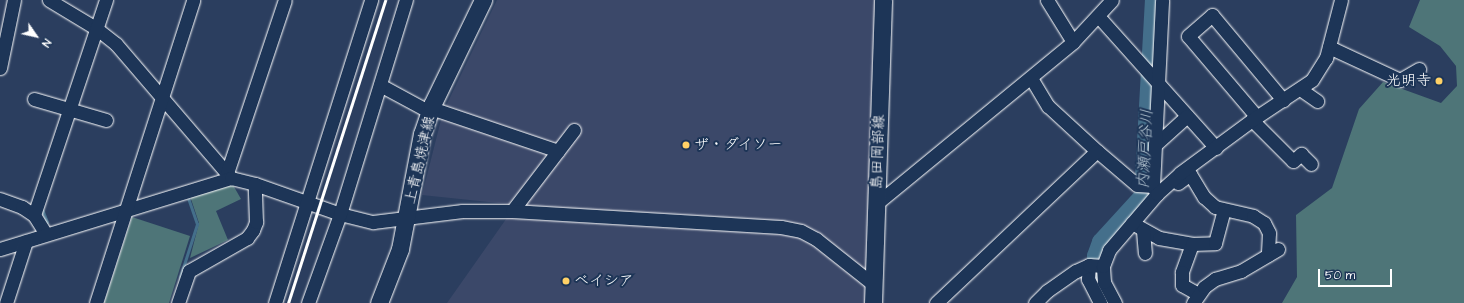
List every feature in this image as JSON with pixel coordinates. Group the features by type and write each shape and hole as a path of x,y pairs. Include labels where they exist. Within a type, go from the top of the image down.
{"main road":[{"name":"上青島焼津線","path":"379,303 395,267 407,216 422,134 431,110 483,0"},
{"name":"島田岡部線","path":"876,297 876,204 883,0"}],"street":[{"path":"0,68 14,0"},
{"path":"49,0 100,32 163,97 229,176 307,201 340,214 373,222 407,216 462,211 512,211 782,227 801,231 816,239 876,297"},
{"path":"34,215 100,32 106,0"},
{"path":"96,303 193,0"},
{"path":"229,176 285,0"},
{"path":"275,303 371,0"},
{"path":"308,303 340,214 406,0"},
{"path":"1047,0 1073,42"},
{"path":"876,204 1073,42 1112,0"},
{"path":"1145,253 1137,227 1155,190 1157,83 1162,0"},
{"path":"1155,190 1254,118 1312,80 1326,58 1341,0"},
{"path":"1283,100 1212,15 1188,36 1254,118 1293,161 1301,154 1311,164"},
{"path":"1098,16 1187,116 1212,150"},
{"path":"1329,47 1400,80 1419,69"},
{"path":"1030,78 1048,106 1097,151 1137,185 1155,190"},
{"path":"380,85 431,110 558,151"},
{"path":"1300,89 1317,101"},
{"path":"34,99 106,120"},
{"path":"1155,145 1187,116"},
{"path":"512,211 574,130"},
{"path":"1115,303 1104,282 1103,266 1110,250 1137,227 1190,174 1199,167 1212,150"},
{"path":"936,303 1097,151"},
{"path":"1190,174 1204,197 1215,207 1253,216 1264,223 1269,233 1273,252 1241,271 1215,279 1196,298 1182,285 1182,272 1192,244"},
{"path":"0,249 229,176"},
{"path":"178,303 189,271 247,238 253,230 256,222 255,184"},
{"path":"0,198 22,207 34,215 46,234"},
{"path":"1137,227 1158,238 1192,244 1215,243 1224,210"},
{"path":"6,303 26,241"},
{"path":"1035,303 1047,291 1089,265 1103,266"},
{"path":"1089,265 1088,279 1100,303"}],"shaded area":[{"path":"497,0 877,0 867,303 447,303 516,205 422,195 443,112"}],"green space":[{"path":"1420,0 1464,0 1464,303 1282,303 1297,277 1296,215 1332,188 1359,109 1383,82 1441,103 1457,86 1456,66 1440,46 1409,27"},
{"path":"233,185 241,199 216,211 228,240 190,258 199,223 190,196"},
{"path":"132,217 190,236 169,303 104,303"}],"waterway":[{"name":"内瀬戸谷川","path":"1107,303 1095,276 1096,256 1101,242 1143,196 1154,0"},
{"path":"180,277 197,224 188,198"},
{"path":"42,209 47,222"}],"railway":[{"path":"288,303 385,0"}],"place":[{"name":"光明寺","path":"1439,81"},
{"name":"ザ・ダイソー","path":"686,145"},
{"name":"ベイシア","path":"566,281"}]}
